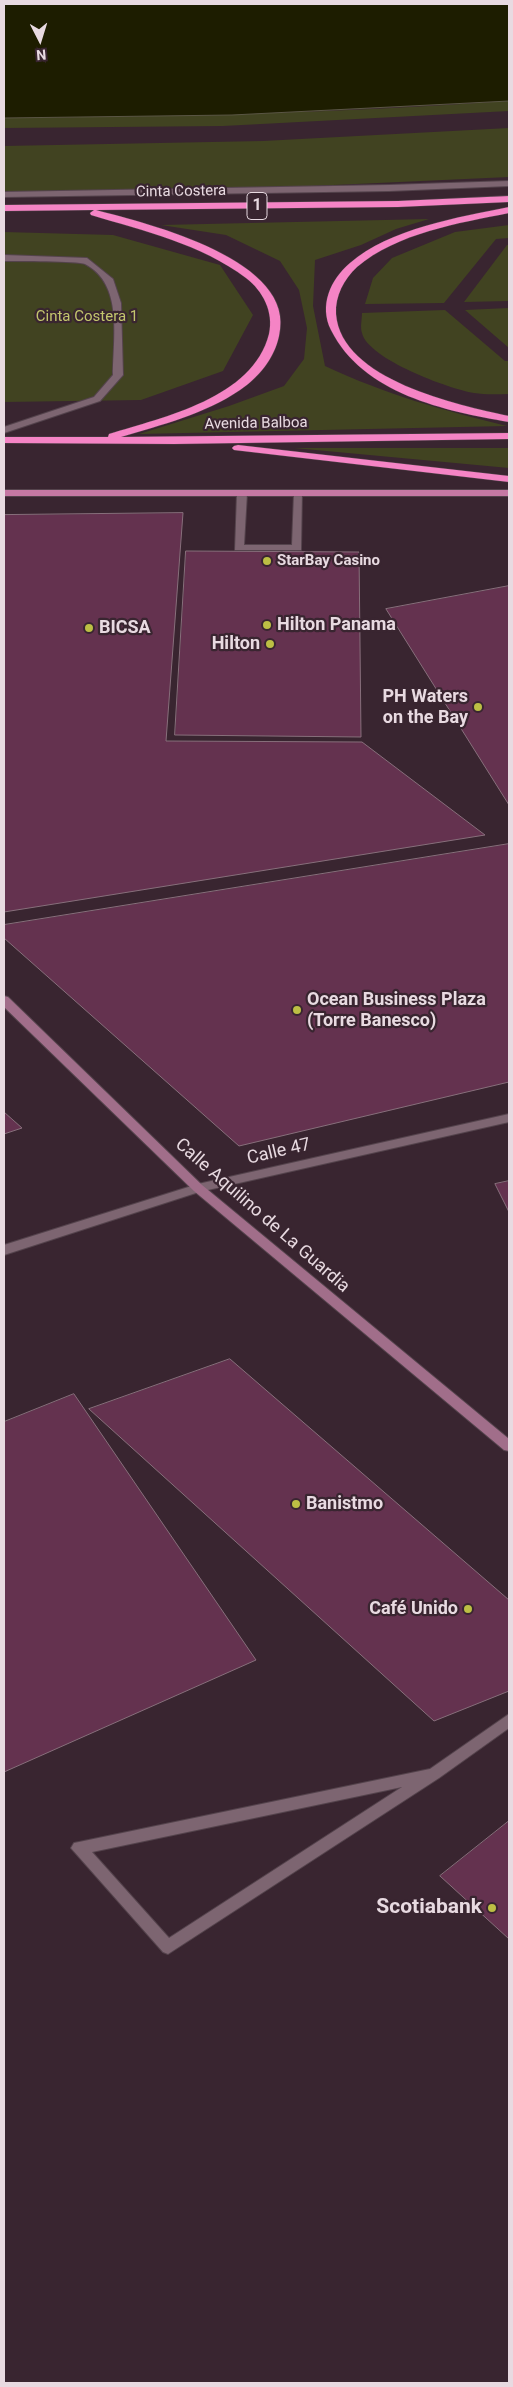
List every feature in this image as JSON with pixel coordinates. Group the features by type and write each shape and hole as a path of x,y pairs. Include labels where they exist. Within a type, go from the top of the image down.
{"highway":[{"name":"Cinta Costera","path":"4,208 398,204 509,199"},
{"path":"79,208 174,238 222,259 256,281 267,292 276,313 275,340 269,356 260,368 244,382 206,403 172,418 99,440"},
{"path":"509,210 440,225 385,246 350,269 339,280 332,297 331,310 337,337 346,350 361,364 383,378 399,387 445,404 509,419"},
{"name":"Avenida Balboa","path":"4,440 174,441 509,436"},
{"path":"174,441 509,479"}],"main road":[{"path":"4,492 509,493"}],"street":[{"path":"4,195 380,188 509,183"},
{"path":"4,258 87,262 110,281 117,304 118,374 97,399 4,430"},
{"path":"242,492 239,548 297,548 299,492"},
{"name":"Calle Aquilino de La Guardia","path":"4,1000 198,1188 509,1446"},
{"name":"Calle 47","path":"4,1250 198,1188 509,1118"},
{"path":"434,1774 79,1848 168,1947 434,1774 509,1720"}],"green space":[{"path":"509,101 509,111 223,126 4,128 4,118 257,113"},
{"path":"509,128 509,177 290,187 4,193 4,146 263,141"},
{"path":"429,219 396,229 361,245 315,260 313,306 325,366 415,401 507,426 139,434 229,406 284,386 304,359 307,328 299,290 280,261 226,235 161,225"},
{"path":"509,225 509,238 496,239 444,303 365,304 373,278 392,258 455,232"},
{"name":"Cinta Costera 1","path":"4,232 113,235 220,265 253,315 223,371 141,400 4,402"},
{"path":"507,245 509,245 509,301 464,302"},
{"path":"509,308 509,348 465,310"},
{"path":"445,310 505,361 509,361 509,394 474,393 429,379 393,362 379,353 368,343 362,333 362,313"},
{"path":"294,448 509,448 509,468"}],"shaded area":[{"path":"4,4 509,4 509,101 232,115 4,118"}],"building":[{"name":"BICSA","path":"183,513 166,741 362,742 485,835 4,912 4,515"},
{"name":"Hilton","path":"186,551 359,552 361,737 175,735"},
{"name":"PH Waters on the Bay","path":"509,586 509,805 386,609"},
{"name":"Ocean Business Plaza (Torre Banesco)","path":"509,844 509,1082 239,1146 4,938 4,925"},
{"path":"4,1112 22,1128 4,1134"},
{"path":"509,1181 509,1212 495,1184"},
{"name":"Banistmo","path":"230,1359 509,1600 509,1691 434,1721 89,1409"},
{"path":"74,1394 256,1660 4,1772 4,1422"},
{"name":"Scotiabank","path":"509,1821 509,1939 440,1876"}],"place":[{"name":"StarBay Casino","path":"267,561"},
{"name":"Hilton Panama","path":"267,625"},
{"name":"BICSA","path":"89,628"},
{"name":"Hilton","path":"270,644"},
{"name":"PH Waters on the Bay","path":"478,707"},
{"name":"Ocean Business Plaza (Torre Banesco)","path":"297,1010"},
{"name":"Banistmo","path":"296,1504"},
{"name":"Café Unido","path":"468,1609"},
{"name":"Scotiabank","path":"492,1908"}]}
